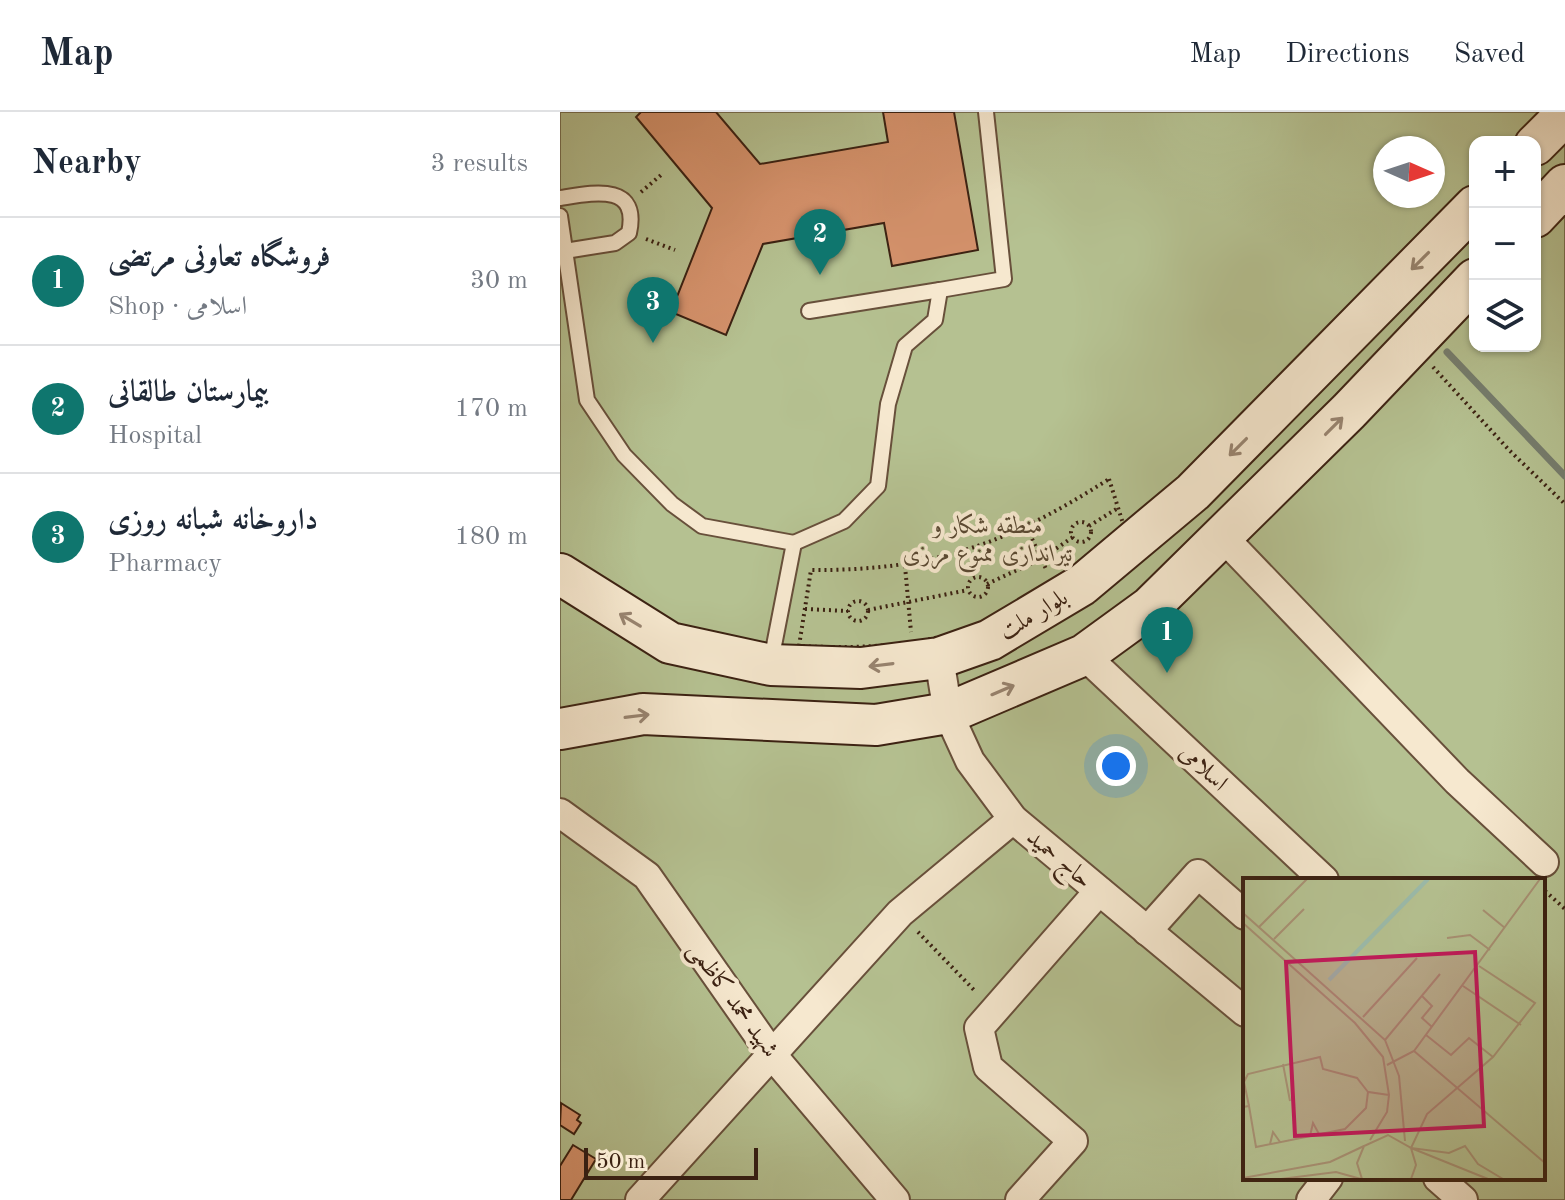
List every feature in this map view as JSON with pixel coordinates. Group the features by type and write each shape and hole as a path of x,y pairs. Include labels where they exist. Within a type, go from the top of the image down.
{"street":[{"path":"1541,139 1565,115"},
{"path":"1541,211 1565,185"},
{"name":"بلوار ملت","path":"560,574 670,643 771,665 861,668 926,651 990,640 1058,593 1082,585 1193,492 1473,208"},
{"path":"560,729 643,714 876,725 948,713 1084,655 1150,607 1474,280"},
{"path":"1222,536 1457,781 1544,862"},
{"name":"حاج حمید","path":"926,651 948,713 970,761 1013,819 1243,1010"},
{"name":"اسلامی","path":"1084,655 1322,878"},
{"name":"شهید محمد کاظمی","path":"560,813 647,876 773,1056 895,1200"},
{"path":"640,1200 900,913 1013,819"},
{"path":"1147,931 1198,874 1243,913"},
{"path":"1020,1200 1073,1141 988,1067 979,1028 1099,891"},
{"path":"1311,1200 1326,1180"},
{"path":"1440,1180 1463,1200"}],"lane":[{"path":"809,311 1004,279 986,112"},
{"path":"560,198 598,192 613,194 628,204 632,218 629,233 615,243 565,251"},
{"path":"560,216 587,400 624,455 672,504 702,526 794,543 844,521 878,486 888,404 905,346 935,320 940,290"},
{"path":"771,665 794,543"}],"path":[{"path":"628,204 661,175"},
{"path":"629,233 675,250"},
{"path":"1412,345 1509,450 1565,504"},
{"path":"1109,479 1118,508 1126,533 1058,593 926,651 799,646 811,570 905,566 986,545 1027,528 1109,479"},
{"path":"805,609 848,611 859,620 868,610 968,590 980,596 987,584 1041,559 1073,537 1076,523 1089,526 1118,508"},
{"path":"1073,537 1086,540 1090,536 1089,526"},
{"path":"1027,528 1058,593"},
{"path":"905,566 908,604 926,651"},
{"path":"968,590 975,577 987,584"},
{"path":"848,611 857,601 868,610"},
{"path":"900,913 994,1011"}],"green space":[{"name":"منطقه شکار و تیراندازی ممنوع مرزی","path":"560,112 1565,112 1565,1200 560,1200"}],"building":[{"path":"641,112 716,112 760,164 888,142 883,112 954,112 978,250 892,266 884,223 763,244 726,335 671,312 712,208 636,117"},
{"path":"561,1103 580,1115 577,1120 581,1123 574,1134 560,1125"},
{"path":"573,1145 596,1159 571,1200 560,1200 560,1166"}],"waterway":[{"path":"1447,352 1565,476"}],"place":[{"name":"بیمارستان طالقانی","path":"820,275"},
{"name":"داروخانه شبانه روزی","path":"653,343"},
{"name":"فروشگاه تعاونی مرتضی","path":"1167,673"}]}
